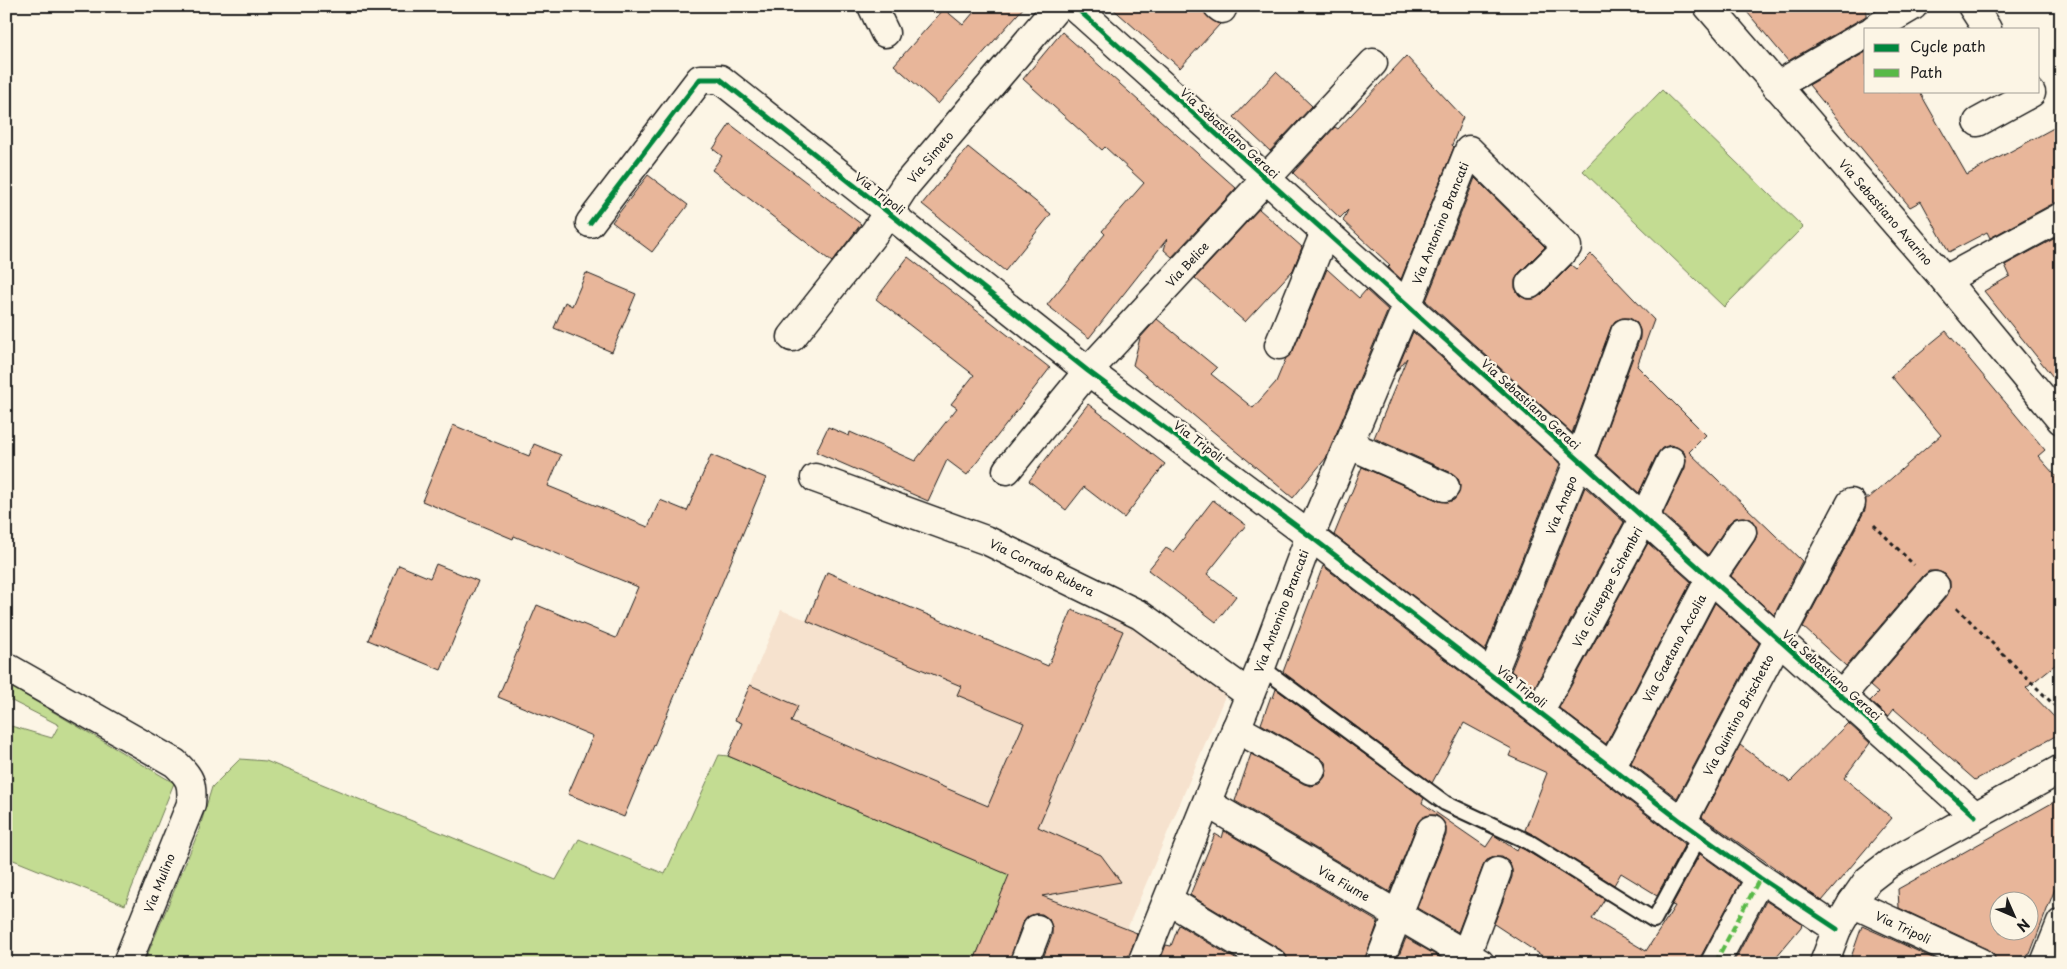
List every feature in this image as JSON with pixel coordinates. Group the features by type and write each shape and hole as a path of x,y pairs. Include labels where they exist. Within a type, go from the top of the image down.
{"street":[{"path":"872,6 885,33"},
{"name":"Via Simeto","path":"792,337 875,232 905,186 1058,6"},
{"name":"Via Sebastiano Geraci","path":"1074,6 1975,816"},
{"name":"Via Sebastiano Avarino","path":"1708,6 1944,280 2061,420"},
{"path":"1876,28 1913,6"},
{"path":"1972,6 1986,28"},
{"path":"1776,86 1864,35"},
{"name":"Via Belice","path":"1007,470 1088,371 1372,64"},
{"name":"Via Tripoli","path":"590,223 700,79 720,79 1088,371 1310,536 1691,828 1760,878 1837,929"},
{"path":"1978,122 2030,92"},
{"name":"Via Antonino Brancati","path":"1142,963 1261,667 1310,536 1407,306 1469,150 1567,247 1530,284"},
{"path":"1944,280 2061,217"},
{"path":"1279,345 1325,232"},
{"name":"Via Anapo","path":"1492,675 1579,460 1625,333"},
{"path":"1348,444 1445,487"},
{"name":"Via Giuseppe Schembri","path":"1539,712 1644,518 1671,461"},
{"name":"Via Corrado Rubera","path":"815,478 988,541 1140,614 1249,694"},
{"name":"Via Quintino Brischetto","path":"1691,828 1778,640 1851,502"},
{"name":"Via Gaetano Accolia","path":"1611,768 1710,579 1742,532"},
{"path":"1841,696 1935,586"},
{"name":"Via Mulino","path":"6,667 176,763 187,775 193,788 191,804 127,963"},
{"path":"1236,728 1311,770"},
{"path":"1824,963 1837,929 1868,880 1890,863 2061,769"},
{"name":"Via Fiume","path":"1207,804 1397,914 1470,960"},
{"path":"1379,963 1431,830"},
{"path":"1470,960 1496,872"},
{"path":"1715,963 1760,878"},
{"path":"1168,900 1273,963"},
{"name":"Via Tripoli","path":"1852,903 1981,963"},
{"path":"2046,963 2061,923"},
{"path":"1024,963 1037,930"}],"lane":[{"path":"1261,667 1445,803 1529,842 1654,920 1691,828"}],"shaded area":[{"path":"827,572 1048,666 1072,610 1104,623 1110,611 1228,689 1127,929 1092,927 728,756 742,724 735,720 781,610 807,620"}],"green space":[{"path":"1662,90 1803,227 1724,307 1583,171"},
{"path":"6,684 174,783 125,905 6,857 6,740 11,726 52,738 59,725 6,698"},
{"path":"719,755 728,756 1010,875 973,963 144,963 198,833 212,787 240,759 266,761 556,880 579,839 665,874"}],"building":[{"path":"979,6 1025,6 938,104 894,65 944,9 963,25"},
{"path":"1110,6 1200,6 1209,18 1220,24 1180,68"},
{"path":"1742,6 1866,6 1866,16 1788,61"},
{"path":"1062,32 1236,188 1172,257 1164,250 1167,239 1089,338 1047,305 1105,234 1102,231 1144,183 1105,147 1102,150 1023,79"},
{"path":"1864,53 1864,92 1920,92 1967,175 2061,124 2061,201 1990,238 1987,232 1949,252 1921,201 1910,207 1809,85"},
{"path":"1406,56 1463,117 1452,145 1454,147 1401,279 1388,267 1390,265 1343,221 1348,210 1340,218 1293,173 1335,127 1338,129"},
{"path":"1276,72 1312,106 1270,151 1234,117"},
{"path":"730,124 861,224 832,262 712,170 722,156 713,149"},
{"path":"968,147 1051,214 1005,271 922,204"},
{"path":"648,175 688,205 652,252 612,222"},
{"path":"1475,178 1545,247 1519,273 1515,280 1515,288 1519,295 1526,299 1534,299 1541,295 1571,265 1576,269 1591,254 1654,320 1637,366 1706,435 1689,452 1802,561 1774,615 1731,576 1755,540 1757,534 1756,526 1751,519 1744,517 1735,518 1729,523 1708,555 1663,514 1685,468 1686,459 1684,452 1670,445 1662,448 1657,454 1639,493 1597,455 1640,338 1640,330 1637,323 1630,318 1622,318 1615,321 1611,327 1572,433 1426,301"},
{"path":"1259,209 1302,247 1293,270 1245,322 1195,278"},
{"path":"2061,235 2061,387 1984,291 2010,276 2005,265"},
{"path":"908,257 1050,368 967,475 947,460 928,501 816,452 828,427 849,436 850,432 915,461 957,408 951,404 974,375 876,299"},
{"path":"1327,269 1359,298 1366,290 1388,310 1326,458 1293,498 1133,365 1140,338 1157,319 1217,368 1211,374 1253,408 1276,382 1286,358 1293,351"},
{"path":"586,273 636,294 612,352 554,328 565,302 572,306"},
{"path":"1946,331 2045,450 2038,456 2061,482 2061,660 2026,688 2061,724 2061,733 1975,780 1894,709 1888,717 1870,701 1878,693 1870,686 1947,596 1950,589 1950,581 1945,574 1929,571 1923,576 1846,666 1803,627 1865,510 1866,498 1869,498 1941,435 1891,376"},
{"path":"1413,332 1560,464 1485,651 1334,535 1362,467 1439,501 1447,502 1454,500 1459,493 1460,485 1458,478 1452,473 1374,438 1407,358 1396,372"},
{"path":"1088,404 1165,464 1124,518 1084,487 1066,510 1029,481"},
{"path":"453,425 529,456 534,444 561,455 548,486 648,527 660,500 687,511 711,455 766,478 624,817 568,794 593,736 498,697 537,605 616,638 638,587 514,536 513,539 422,501"},
{"path":"1585,487 1624,522 1534,688 1511,671"},
{"path":"1213,500 1246,525 1207,574 1236,596 1216,622 1148,570 1166,548 1173,552"},
{"path":"1648,543 1691,582 1606,744 1559,708"},
{"path":"436,564 478,581 441,670 368,640 399,565 430,578"},
{"path":"1323,566 1685,844 1657,895 1621,873 1614,885 1525,830 1547,773 1509,756 1512,749 1464,723 1432,783 1283,672"},
{"path":"827,572 1048,666 1072,610 1123,631 1038,827 1101,855 1121,882 1042,896 1137,933 1127,963 1041,963 1052,935 1052,927 1049,919 1042,914 1035,914 1028,917 1022,923 1009,963 973,963 1009,875 728,756 742,723 735,720 750,685 798,706 791,722 988,806 1024,723 957,695 961,686 807,621"},
{"path":"1715,603 1759,643 1677,798 1631,763"},
{"path":"1276,689 1424,798 1422,803 1486,847 1494,835 1517,851 1519,847 1525,850 1605,899 1592,919 1646,951 1675,906 1672,905 1700,854 1740,883 1701,956 1700,963 1553,963 1494,924 1512,877 1509,862 1502,857 1487,860 1483,866 1458,932 1417,908 1446,835 1443,821 1436,815 1422,818 1417,824 1390,892 1235,801 1251,754 1304,784 1311,786 1319,784 1325,777 1327,770 1325,762 1319,757 1261,724 1271,696 1273,698"},
{"path":"1848,723 1870,743 1844,778 1892,818 1822,901 1702,817 1740,745 1790,782"},
{"path":"2061,798 2061,873 2040,928 2040,892 1990,892 1990,942 2035,942 2030,954 2006,963 1996,963 1994,954 1988,949 1899,908 1898,889"},
{"path":"1224,831 1378,922 1364,963 1289,963 1286,955 1281,950 1190,895 1215,834 1222,838"},
{"path":"1766,901 1802,924 1801,927 1771,963 1733,963"},
{"path":"1179,925 1242,963 1159,963 1166,945 1171,946"},
{"path":"1862,926 1898,942 1943,963 1849,963"},
{"path":"1406,938 1448,962 1448,963 1396,963"}],"marked path":[{"path":"1715,963 1760,878"}],"cycle path":[{"path":"1074,6 1975,816"},
{"path":"590,223 700,79 720,79 1088,371 1310,536 1682,822 1760,878 1837,929"}]}
